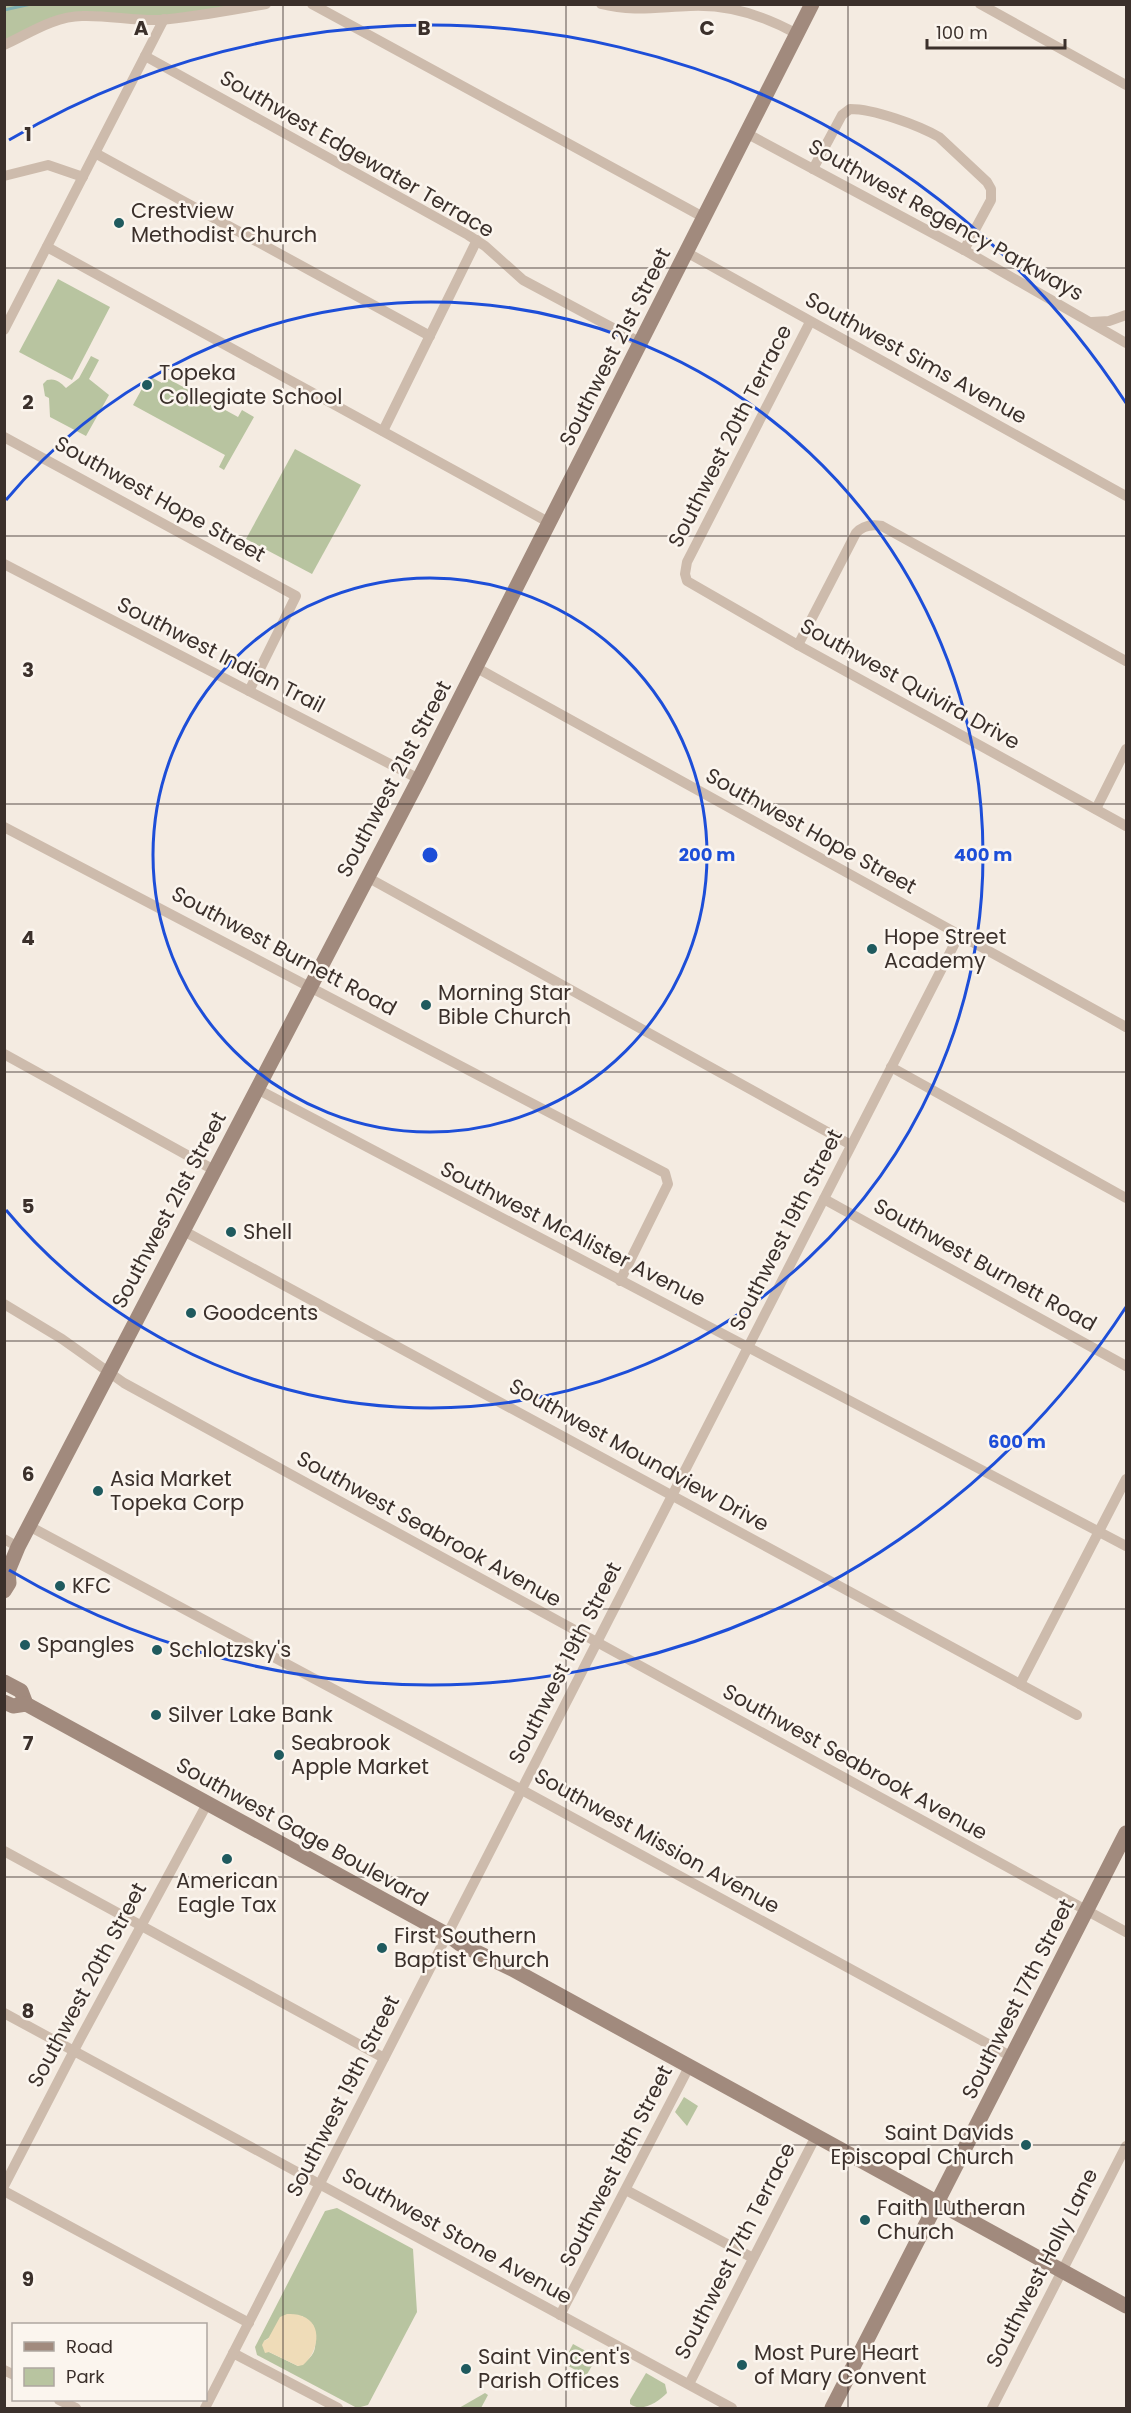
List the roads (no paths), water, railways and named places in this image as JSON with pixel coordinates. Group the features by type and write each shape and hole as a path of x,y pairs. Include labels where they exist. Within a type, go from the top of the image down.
{"main road":[{"name":"Southwest 21st Street","path":"4,1592 9,1583 6,1571 11,1543 29,1526 477,668 812,4"},
{"name":"Southwest Gage Boulevard","path":"4,1682 21,1691 26,1704"},
{"name":"Southwest Gage Boulevard","path":"4,1702 13,1706 26,1704 448,1935 460,1944 512,1969 1126,2306"},
{"name":"Southwest 17th Street","path":"832,2409 1126,1833"}],"street":[{"path":"4,45 52,23 80,16 114,17 138,21 266,4"},
{"path":"312,4 703,217"},
{"path":"601,4 635,10 688,6 726,7 762,17 797,34"},
{"path":"980,4 1126,85"},
{"path":"4,330 164,19"},
{"name":"Southwest Edgewater Terrace","path":"145,56 477,240 522,280 640,343"},
{"path":"813,169 842,115 850,110 910,123 930,132 939,137 987,182 991,189 991,200 964,250"},
{"name":"Southwest Regency Parkways","path":"746,133 964,250 1126,343"},
{"path":"95,153 430,336"},
{"path":"4,176 48,165 82,177"},
{"path":"383,431 477,240"},
{"path":"47,247 550,523"},
{"name":"Southwest Sims Avenue","path":"686,252 1126,496"},
{"path":"1091,322 1109,321 1126,315"},
{"name":"Southwest 20th Terrace","path":"685,568 810,322"},
{"name":"Southwest Hope Street","path":"4,437 296,596 249,691"},
{"path":"798,645 856,533 868,525 882,526 1126,662"},
{"name":"Southwest Indian Trail","path":"4,564 419,779"},
{"name":"Southwest Quivira Drive","path":"685,568 689,584 1126,826"},
{"name":"Southwest Hope Street","path":"477,668 1126,1027"},
{"path":"1096,809 1126,749"},
{"name":"Southwest Burnett Road","path":"4,827 663,1171 669,1180 620,1281"},
{"path":"367,877 851,1145"},
{"name":"Southwest 19th Street","path":"205,2409 959,935"},
{"path":"4,1054 214,1170"},
{"path":"891,1067 1126,1198"},
{"name":"Southwest McAlister Avenue","path":"257,1089 1126,1546"},
{"name":"Southwest Burnett Road","path":"824,1199 1126,1366"},
{"name":"Southwest Moundview Drive","path":"182,1230 1077,1715"},
{"name":"Southwest Seabrook Avenue","path":"4,1304 62,1339 107,1373 1126,1932"},
{"path":"1020,1684 1126,1479"},
{"name":"Southwest Mission Avenue","path":"29,1526 522,1790 1012,2057"},
{"name":"Southwest 20th Street","path":"4,2186 74,2050 207,1804"},
{"path":"4,1851 384,2058"},
{"name":"Southwest Stone Avenue","path":"4,2013 732,2409"},
{"name":"Southwest 18th Street","path":"560,2315 689,2067"},
{"name":"Southwest 17th Terrace","path":"689,2384 816,2136"},
{"name":"Southwest Holly Lane","path":"992,2409 1126,2146"},
{"path":"626,2190 753,2258"},
{"path":"4,2191 249,2323"},
{"path":"233,2353 338,2409"},
{"path":"61,2401 76,2409"}],"waterway":[{"path":"4,10 31,4"}],"place":[{"name":"Crestview Methodist Church","path":"119,223"},
{"name":"Topeka Collegiate School","path":"147,385"},
{"name":"Hope Street Academy","path":"872,949"},
{"name":"Morning Star Bible Church","path":"426,1005"},
{"name":"Shell","path":"231,1232"},
{"name":"Goodcents","path":"191,1313"},
{"name":"Asia Market Topeka Corp","path":"98,1491"},
{"name":"KFC","path":"60,1586"},
{"name":"Spangles","path":"25,1645"},
{"name":"Schlotzsky's","path":"157,1650"},
{"name":"Silver Lake Bank","path":"156,1715"},
{"name":"Seabrook Apple Market","path":"279,1755"},
{"name":"American Eagle Tax","path":"227,1859"},
{"name":"First Southern Baptist Church","path":"382,1948"},
{"name":"Saint Davids Episcopal Church","path":"1026,2145"},
{"name":"Faith Lutheran Church","path":"865,2220"},
{"name":"Most Pure Heart of Mary Convent","path":"742,2365"},
{"name":"Saint Vincent's Parish Offices","path":"466,2369"}]}
